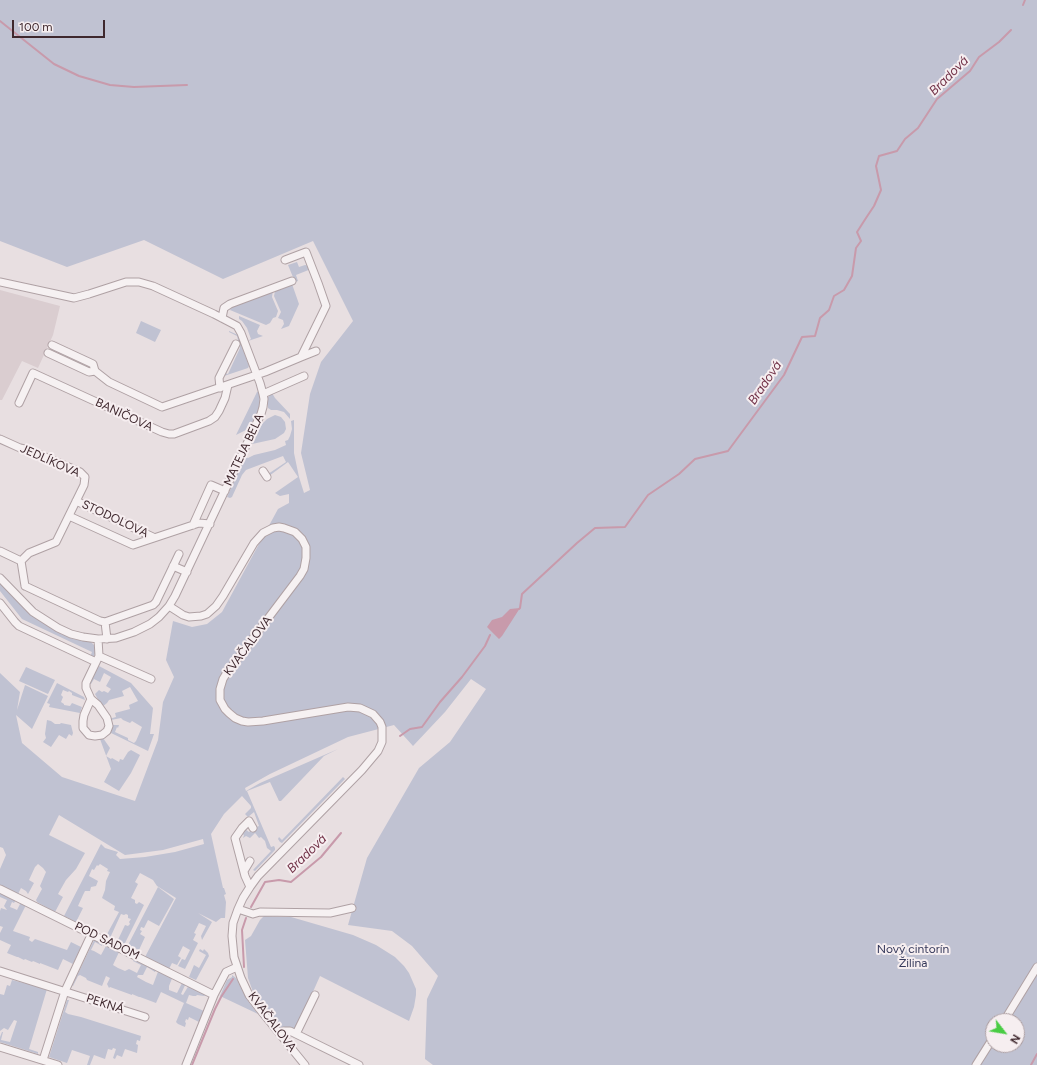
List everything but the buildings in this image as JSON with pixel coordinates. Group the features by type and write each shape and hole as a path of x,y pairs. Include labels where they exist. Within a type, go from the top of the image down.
{"street":[{"path":"285,260 306,252 326,306 302,357"},
{"path":"222,318 224,308 230,304 292,281"},
{"name":"MATEJA BELA","path":"0,282 74,298 126,282 139,282 153,286 214,314 237,326 242,333 263,394 264,407 176,596 159,617 142,628 123,636 107,639 84,637 64,631 33,612 0,578"},
{"path":"220,388 219,378 236,344"},
{"name":"BANIČOVA","path":"52,345 93,364 95,371 110,382 162,407 257,375 316,350"},
{"name":"BANIČOVA","path":"48,353 89,372 95,371"},
{"name":"BANIČOVA","path":"19,403 34,372 162,432 174,434 209,421 215,417 225,398 228,385"},
{"path":"263,394 304,376"},
{"name":"JEDLÍKOVA","path":"0,439 80,472 85,477 84,485 56,542 29,553 21,561"},
{"path":"193,525 211,485 225,491"},
{"name":"STODOLOVA","path":"76,501 153,537"},
{"name":"STODOLOVA","path":"70,516 133,545 153,537 199,523 210,524"},
{"name":"KVAČALOVA","path":"168,606 189,617 207,614 220,601 254,543 263,533 279,527 295,532 302,539 306,547 304,569 226,674 220,690 220,700 229,713 242,721 263,721 348,707 360,708 374,714 382,727 382,742 378,751 258,876 238,909 233,923 233,952 241,978 249,995 305,1065"},
{"path":"0,551 21,561 25,586 17,596"},
{"path":"25,586 105,622 153,605 158,599 179,554"},
{"path":"173,566 187,572"},
{"path":"0,603 19,626 97,659 151,679"},
{"path":"105,622 107,639"},
{"path":"91,699 84,715 83,728 89,735 102,735 109,726 107,718 98,705 91,699 86,688 86,683 97,659 98,639"},
{"path":"250,887 235,838 249,821 253,828"},
{"path":"244,871 250,861"},
{"name":"POD SADOM","path":"0,889 92,933 214,995"},
{"path":"238,909 253,914 260,912 330,913 352,908"},
{"path":"43,1060 65,991 92,933"},
{"path":"186,1065 214,995 226,972 237,967"},
{"path":"1009,1013 1037,967"},
{"name":"PEKNÁ","path":"0,971 145,1017"},
{"path":"296,1034 315,995"},
{"path":"279,1033 290,1031 359,1065"},
{"path":"0,1047 58,1065"},
{"path":"976,1065 985,1051"}],"shaded area":[{"path":"0,290 60,306 53,335 38,368 22,361 2,400 0,400"},
{"path":"520,608 499,639 487,627 492,620 502,617 510,609"}],"green space":[{"name":"Nový cintorín Žilina","path":"0,0 1037,0 1037,1065 433,1065 425,1059 427,999 438,976 412,946 392,931 348,925 367,858 419,768 450,742 486,689 471,679 445,712 413,746 394,725 348,737 270,774 245,788 246,791 260,783 338,749 324,756 281,801 279,801 270,782 247,791 271,847 274,846 275,848 275,850 255,871 253,870 271,851 267,848 265,841 261,837 259,838 255,833 250,838 246,836 243,838 244,835 241,833 245,829 249,832 259,826 254,812 248,817 245,814 251,806 242,796 224,814 211,834 223,888 226,894 224,895 226,902 225,918 221,918 216,922 198,913 212,922 202,940 201,936 206,926 199,923 194,933 196,934 193,940 198,943 185,969 178,966 182,959 185,960 190,950 183,946 178,956 181,958 177,965 172,963 169,969 145,957 176,898 157,886 153,880 140,873 135,882 138,884 131,898 135,900 135,903 137,904 139,902 144,905 124,945 117,942 125,925 128,926 130,924 129,922 131,919 128,918 128,915 126,914 121,914 110,938 106,936 119,912 114,910 115,906 102,898 110,872 100,864 98,866 97,865 94,870 92,869 89,876 98,881 96,886 91,887 90,891 85,891 78,906 83,908 76,922 64,916 101,844 105,848 118,852 116,855 120,859 175,852 204,844 203,839 163,850 125,855 59,815 49,835 85,853 76,869 66,880 58,894 63,897 55,912 36,900 42,889 40,886 46,872 38,864 29,880 34,883 28,894 21,888 18,894 0,886 0,869 6,855 3,848 0,847 0,673 20,692 17,710 25,685 48,696 32,729 16,715 22,743 62,777 135,801 158,740 163,702 174,677 166,660 173,621 192,627 207,624 222,612 278,509 289,503 289,494 280,496 275,493 298,477 288,462 269,476 268,474 286,462 283,456 246,470 242,475 232,497 227,497 245,457 248,458 286,445 285,441 288,440 292,429 291,421 294,420 294,453 299,477 304,493 310,490 301,453 310,394 321,362 353,321 313,241 223,279 144,240 67,267 0,241"},
{"path":"297,262 299,267 305,265 310,266 311,269 296,275 298,281 295,282 288,265"},
{"path":"292,284 299,304 289,326 281,329 284,324 283,320 278,318 281,312 274,296 275,291"},
{"path":"273,290 272,297 278,311 276,317 266,325 230,310 232,306"},
{"path":"239,316 260,325 257,331 258,334 263,336 248,341 251,339 247,328 239,319"},
{"path":"141,321 161,330 155,342 136,333"},
{"path":"229,331 238,335 249,366 248,368 224,376 225,373 228,374 240,348 237,336"},
{"path":"259,391 260,404 257,414 248,429 236,435 257,392"},
{"path":"272,393 290,414 290,419 284,412 271,410 268,408 267,398"},
{"path":"275,415 281,417 285,422 286,429 284,433 275,439 252,444 260,426 267,419"},
{"path":"0,583 27,611 44,623 61,634 73,639 91,642 94,645 94,656 90,657 92,652 22,619 0,591"},
{"path":"99,666 131,683 153,708 150,734 154,734 148,751 109,732 111,725 119,725 115,732 128,738 128,740 134,743 142,727 132,721 130,723 121,718 109,719 116,717 115,713 130,709 129,705 138,701 130,687 122,691 124,696 109,700 102,707 95,694 99,690 108,693 111,689 106,686 111,677 104,673 100,682 94,679 91,684 89,683"},
{"path":"26,667 55,680 48,694 19,681"},
{"path":"57,683 84,697 85,700 72,695 69,691 63,690 61,695 63,697 61,702 64,705 70,706 72,703 82,707 80,713 49,707 50,704 47,703"},
{"path":"47,720 55,724 61,723 71,725 73,733 72,736 69,734 66,739 59,735 51,747 43,742 46,738 45,734"},
{"path":"103,738 110,748 106,756 100,739"},
{"path":"131,750 140,755 131,773 119,791 104,782 111,769 106,756 119,762 120,759 123,760"},
{"path":"343,777 345,779 282,843 280,842 278,839 279,837 282,840"},
{"path":"158,887 174,899 159,926 148,920 144,928 141,927 140,930 142,931 140,934 145,937 139,950 128,945"},
{"path":"0,892 16,900 14,903 12,902 10,907 17,910 21,902 26,905 13,931 30,937 29,940 32,942 35,939 67,950 71,942 81,947 73,964 63,959 58,970 40,963 24,960 7,953 11,945 0,940 0,933 3,927 0,926 0,911 1,908 7,910 4,906 7,900 0,897"},
{"path":"264,916 291,917 353,935 376,945 395,957 409,973 416,989 414,1007 409,1021 320,976 296,1030 281,1028 253,992 248,978 245,940 251,936"},
{"path":"95,938 103,942 102,946 95,942 91,950 101,955 107,944 120,950 113,965 118,968 125,971 129,969 137,973 141,965 133,961 135,957 157,968 155,972 147,967 143,975 138,975 137,977 146,982 153,985 159,969 173,976 169,990 177,993 183,981 186,983 181,994 183,995 189,985 208,994 204,996 189,995 186,1003 204,1011 199,1022 189,1017 188,1020 186,1019 185,1027 178,1024 176,1022 184,1003 161,992 156,1003 132,994 110,987 109,988 107,984 110,978 106,976 102,986 87,980 80,975 72,986"},
{"path":"200,949 203,951 204,949 209,956 196,980 189,977 194,965 199,968 206,955 199,951"},
{"path":"232,975 236,978 248,1001 258,1014 220,996 227,980 232,977"},
{"path":"12,980 29,983 47,989 29,1049 38,1052 38,1054 0,1042 0,1037 3,1032 1,1040 10,1042 17,1021 14,1020 8,1030 4,1028 0,1031 0,994 4,995 7,985 10,986"},
{"path":"67,1000 69,1000 65,1012 68,1014 141,1036 140,1041 137,1040 136,1044 138,1045 137,1053 125,1049 122,1057 117,1055 115,1059 113,1058 116,1049 108,1049 105,1059 94,1055 90,1065 87,1065 90,1056 72,1050 67,1063 49,1057"}],"waterway":[{"name":"Bradová","path":"1023,5 1025,0"},
{"path":"0,21 54,64 79,76 110,85 134,87 187,85"},
{"name":"Bradová","path":"519,609 522,594 595,528 625,527 648,495 679,474 695,459 728,451 784,375 802,337 815,336 820,318 829,310 834,296 844,290 852,276 856,248 861,241 857,232 874,206 881,190 876,166 879,156 897,151 905,139 918,128 937,99 970,71 979,57 999,42 1011,30"},
{"path":"400,736 410,729 422,727 485,646 490,635"},
{"name":"Bradová","path":"251,907 265,882 279,880 291,882 321,857 341,833"},
{"name":"Bradová","path":"244,967 242,930 246,918"},
{"name":"Bradová","path":"192,1065 215,1009 233,979"},
{"path":"1031,1065 1037,1054"}]}
